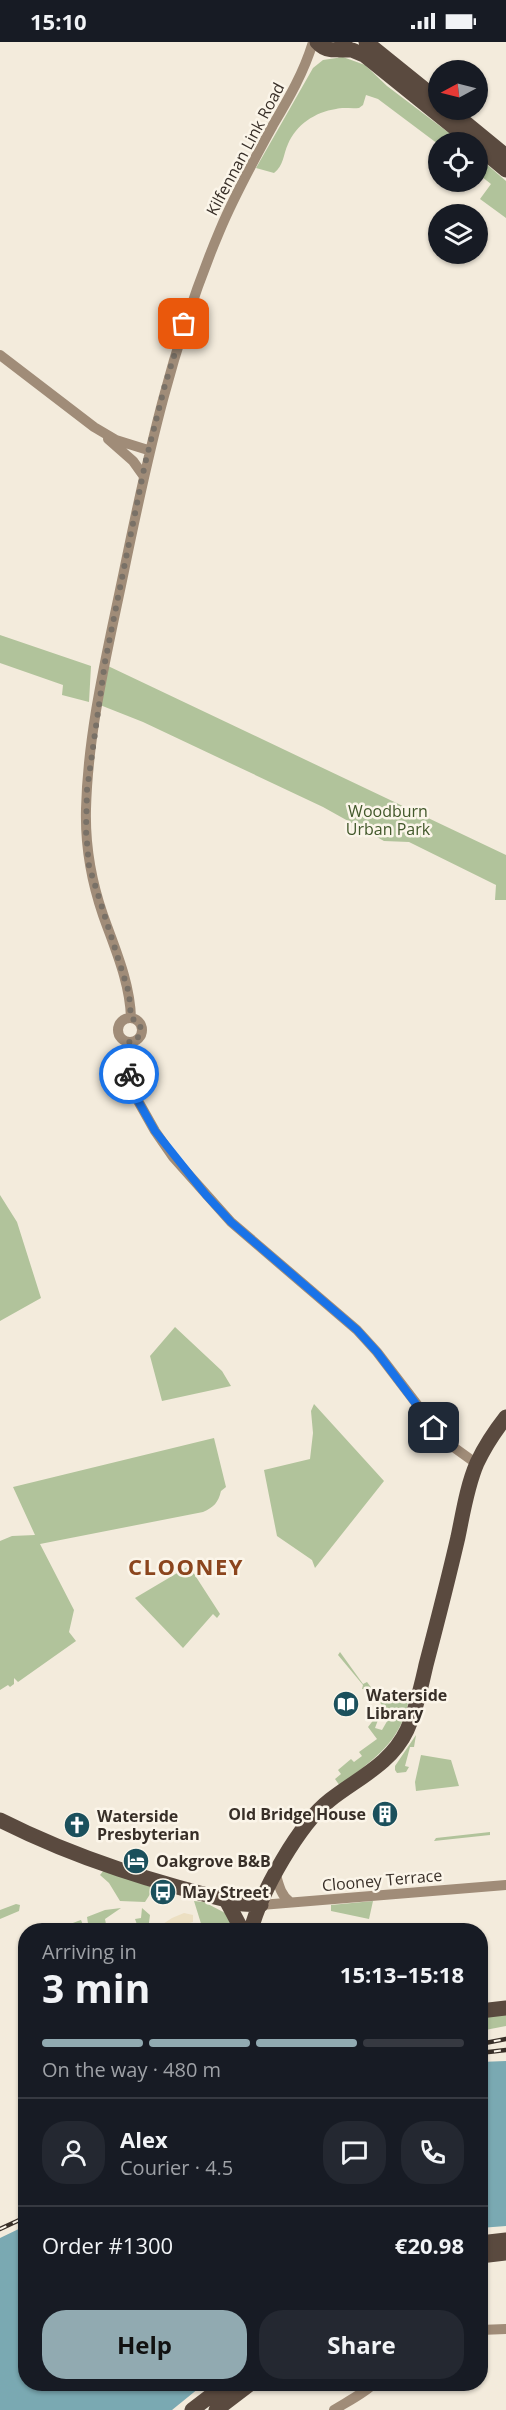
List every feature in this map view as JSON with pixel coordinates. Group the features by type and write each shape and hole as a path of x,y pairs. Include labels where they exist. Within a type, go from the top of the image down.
{"highway":[{"path":"366,42 428,92"},
{"path":"329,45 364,55 460,132"},
{"path":"462,120 506,156"},
{"path":"488,155 506,170"},
{"path":"254,1923 276,1875 307,1824 329,1801 386,1759 406,1730 417,1702 477,1464 506,1417"},
{"path":"0,1820 57,1846 127,1873 220,1899 261,1905"},
{"path":"220,1899 237,1923"},
{"path":"488,2002 506,2000"},
{"path":"488,2010 506,2008"},
{"path":"488,2242 506,2240"},
{"path":"488,2255 506,2253"},
{"path":"192,2410 217,2391"},
{"path":"216,2410 241,2391"}],"main road":[{"name":"Kilfennan Link Road","path":"131,1018 129,993 89,866 86,810 97,708 148,450 184,324 219,232 240,185 305,68 329,45"},
{"path":"0,355 105,434 148,450"},
{"path":"105,434 133,461 143,475"},
{"path":"131,1018 139,1023 141,1029 137,1040 129,1042 120,1037 118,1030 123,1020 131,1018"},
{"path":"129,1042 129,1080 133,1092 173,1157 231,1222 357,1330 377,1352 445,1441 477,1464"},
{"path":"276,1875 279,1888 290,1902"},
{"name":"Clooney Terrace","path":"261,1905 506,1885"},
{"path":"488,2330 506,2329"},
{"path":"334,2410 361,2391"}],"green space":[{"path":"343,57 365,65 387,86 428,117 428,120 432,120 448,132 428,132 428,136 378,99 366,95 363,105 359,108 341,108 321,113 301,125 291,137 282,163 274,173 256,168 313,68 323,60"},
{"path":"488,165 506,181 506,218 480,199 485,192 488,192 491,184 488,182"},
{"path":"0,635 91,666 89,702 62,695 63,685 0,663"},
{"name":"Woodburn Urban Park","path":"108,666 506,855 506,900 495,900 496,885 409,842 384,841 323,807 143,722 100,705"},
{"path":"0,1195 17,1222 41,1298 0,1321"},
{"path":"175,1327 222,1371 231,1386 162,1401 150,1356"},
{"path":"314,1404 384,1481 315,1568 312,1560 277,1536 264,1470 310,1459 313,1433 311,1411"},
{"path":"214,1438 226,1487 221,1491 217,1502 210,1508 203,1512 40,1544 74,1610 69,1632 76,1641 18,1682 14,1678 14,1684 0,1690 0,1541 12,1536 35,1535 13,1487"},
{"path":"189,1566 220,1614 217,1618 213,1614 183,1648 135,1598"},
{"path":"340,1652 363,1684 367,1682 373,1690 362,1689 363,1685 338,1655"},
{"path":"401,1697 408,1704 398,1731 373,1760 340,1786 335,1779 341,1774 338,1770 351,1759 354,1762 362,1756 359,1752 377,1739 368,1727 375,1718 378,1720 375,1728 382,1730 393,1711 383,1708 380,1702 387,1698"},
{"path":"416,1735 414,1747 410,1747 405,1766 409,1767 406,1772 397,1773 395,1766"},
{"path":"421,1755 451,1760 459,1786 416,1791 415,1782"},
{"path":"490,1832 490,1835 434,1841 436,1838"},
{"path":"104,1870 154,1888 145,1902 120,1901 109,1883 100,1875"},
{"path":"194,1901 204,1902 229,1915 232,1923 201,1923"},
{"path":"373,1901 369,1919 331,1911 331,1905"},
{"path":"16,1904 20,1905 19,1911 0,1919 0,1910"},
{"path":"121,1908 105,1919 106,1923 88,1923 87,1917 105,1910"},
{"path":"142,1908 150,1915 149,1923 136,1923 135,1919 141,1918"},
{"path":"506,2013 506,2026 488,2029 488,2015"}],"shaded area":[{"path":"184,1913 193,1915 193,1922 164,1923"}],"water":[{"path":"506,2061 506,2226 488,2227 488,2062"},
{"path":"18,2229 18,2391 195,2391 172,2410 0,2410 0,2238"}],"railway":[{"path":"488,2042 506,2039"},
{"path":"488,2052 506,2050"},
{"path":"0,2229 18,2221"}],"way so far":[{"path":"129,1074 129,1042 137,1040 141,1029 139,1023 131,1018 129,993 89,866 86,831 87,790 105,662 145,464 165,385 184,324"}],"place":[{"name":"Waterside Library","path":"346,1704"},
{"name":"Old Bridge House","path":"385,1814"},
{"name":"Waterside Presbyterian","path":"77,1825"},
{"name":"Oakgrove B&B","path":"136,1861"},
{"name":"May Street","path":"163,1892"}],"district":[{"name":"CLOONEY","path":"186,1566"}],"route":[{"path":"129,1074 133,1092 141,1109 173,1157 231,1222 357,1330 377,1352 434,1428"}]}
